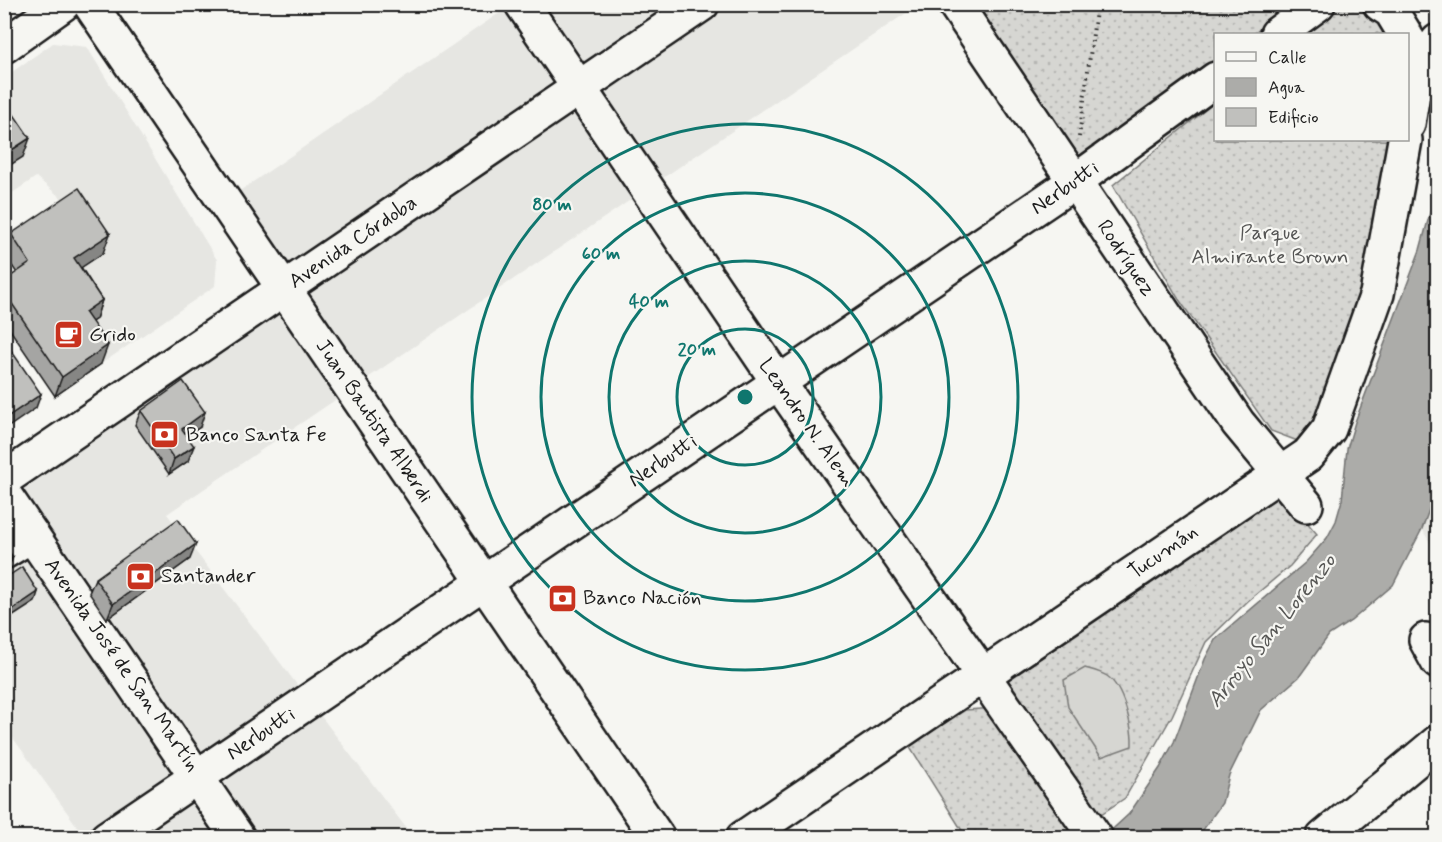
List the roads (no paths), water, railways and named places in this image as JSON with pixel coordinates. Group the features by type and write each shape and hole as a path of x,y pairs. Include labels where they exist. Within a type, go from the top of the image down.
{"street":[{"path":"4,46 63,4"},
{"name":"Juan Bautista Alberdi","path":"90,4 658,837"},
{"name":"Leandro N. Alem","path":"522,4 779,383 1096,837"},
{"name":"Avenida Córdoba","path":"4,479 702,4"},
{"name":"Rodríguez","path":"955,4 1238,423 1306,505"},
{"path":"1277,33 1318,4"},
{"path":"1380,4 1391,10 1404,33"},
{"path":"1409,96 1412,54 1437,41"},
{"name":"Nerbutti","path":"107,837 1074,182 1214,80"},
{"name":"Tucumán","path":"743,837 983,676 1278,473 1308,455 1329,429 1377,294 1405,141"},
{"name":"Avenida José de San Martín","path":"4,494 238,837"},
{"path":"4,552 32,535"},
{"path":"1323,837 1437,742"}],"water":[{"name":"Arroyo San Lorenzo","path":"1437,187 1437,488 1422,529 1393,585 1351,621 1329,635 1299,677 1261,710 1229,775 1222,803 1198,837 1103,838 1129,814 1160,768 1174,742 1205,659 1215,640 1306,562 1327,538 1336,521 1342,500 1347,449 1355,422 1420,250"}],"place":[{"name":"Grido","path":"68,335"},
{"name":"Banco Santa Fe","path":"165,435"},
{"name":"Santander","path":"140,576"},
{"name":"Banco Nación","path":"562,598"}],"park label":[{"name":"Parque Almirante Brown","path":"1270,245"}]}
